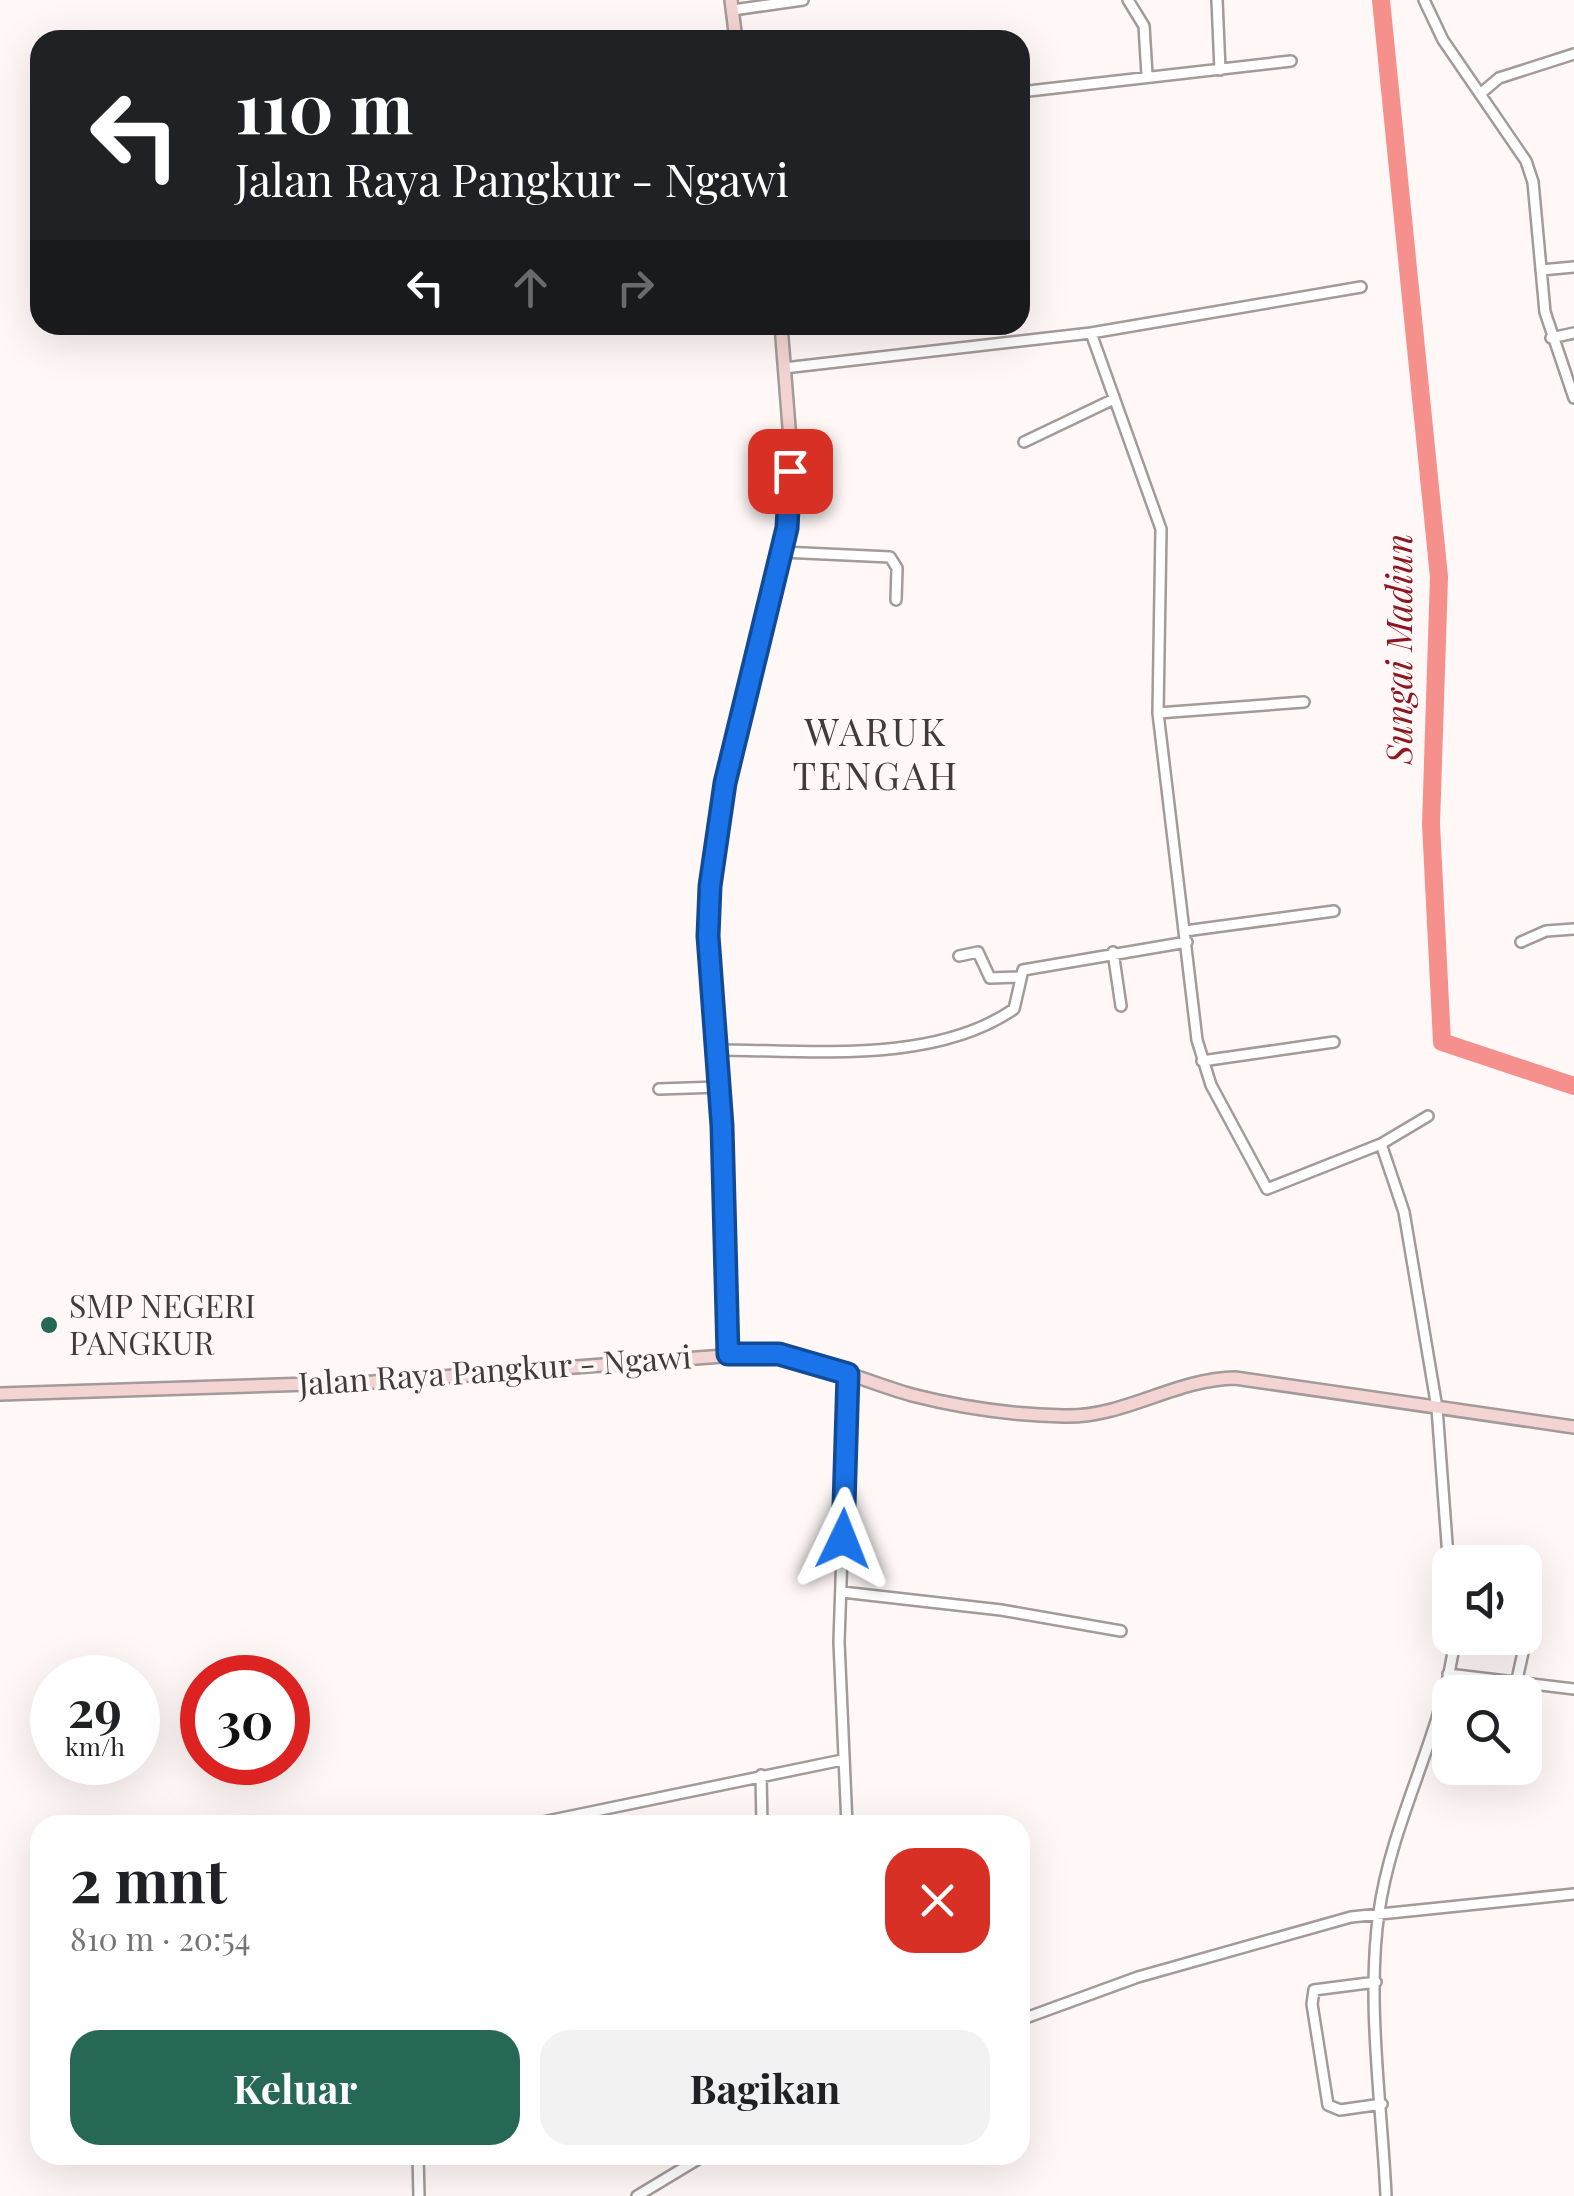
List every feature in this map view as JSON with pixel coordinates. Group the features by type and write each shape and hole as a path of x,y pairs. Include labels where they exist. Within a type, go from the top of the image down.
{"main road":[{"path":"732,5 735,30"},
{"path":"728,1354 719,1087 708,936 717,832 790,502 782,335"},
{"name":"Jalan Raya Pangkur - Ngawi","path":"0,1394 372,1382 728,1354 779,1354 938,1401 1052,1416 1098,1412 1216,1378 1574,1427"}],"street":[{"path":"732,5 803,0"},
{"path":"1128,0 1144,26 1147,76"},
{"path":"1217,0 1220,70"},
{"path":"1424,0 1444,40 1526,162 1533,182 1552,338 1574,398"},
{"path":"1480,94 1499,78 1574,54"},
{"path":"1030,91 1291,61"},
{"path":"1542,270 1574,268"},
{"path":"784,368 1091,332 1361,287"},
{"path":"1091,332 1162,529 1158,713 1169,832 1202,1061 1268,1189 1381,1144 1428,1116"},
{"path":"1552,338 1574,333"},
{"path":"1024,442 1114,399"},
{"path":"782,552 890,557 897,568 896,600"},
{"path":"1158,713 1304,702"},
{"path":"715,1050 854,1052 941,1038 1014,1008 1018,976 1023,970 1334,910"},
{"path":"1521,942 1546,931 1574,929"},
{"path":"959,956 978,952 990,978 1018,976"},
{"path":"1113,952 1120,1006"},
{"path":"1202,1061 1334,1042"},
{"path":"660,1090 719,1087"},
{"path":"1381,1144 1404,1212 1437,1408 1447,1545"},
{"path":"846,1815 842,1760 842,1592 848,1374"},
{"path":"842,1592 1001,1610 1121,1631"},
{"path":"1386,2196 1376,1982 1378,1911 1452,1655"},
{"path":"1448,1674 1455,1675"},
{"path":"1542,1687 1574,1690"},
{"path":"575,1815 842,1760"},
{"path":"761,1775 762,1815"},
{"path":"1030,2016 1138,1977 1378,1911 1574,1894"},
{"path":"1376,1982 1314,1990 1312,2004 1328,2105 1340,2110 1382,2104"},
{"path":"418,2165 420,2196"},
{"path":"637,2196 688,2165"}],"waterway":[{"name":"Sungai Madiun","path":"1381,0 1439,577 1431,824 1442,1042 1574,1086"}],"place":[{"name":"SMP NEGERI PANGKUR","path":"49,1325"}],"district":[{"name":"WARUK TENGAH","path":"876,754"}],"route":[{"path":"790,471 787,528 725,783 710,886 708,936 722,1126 725,1296 728,1354 779,1354 848,1374 843,1539"}]}
